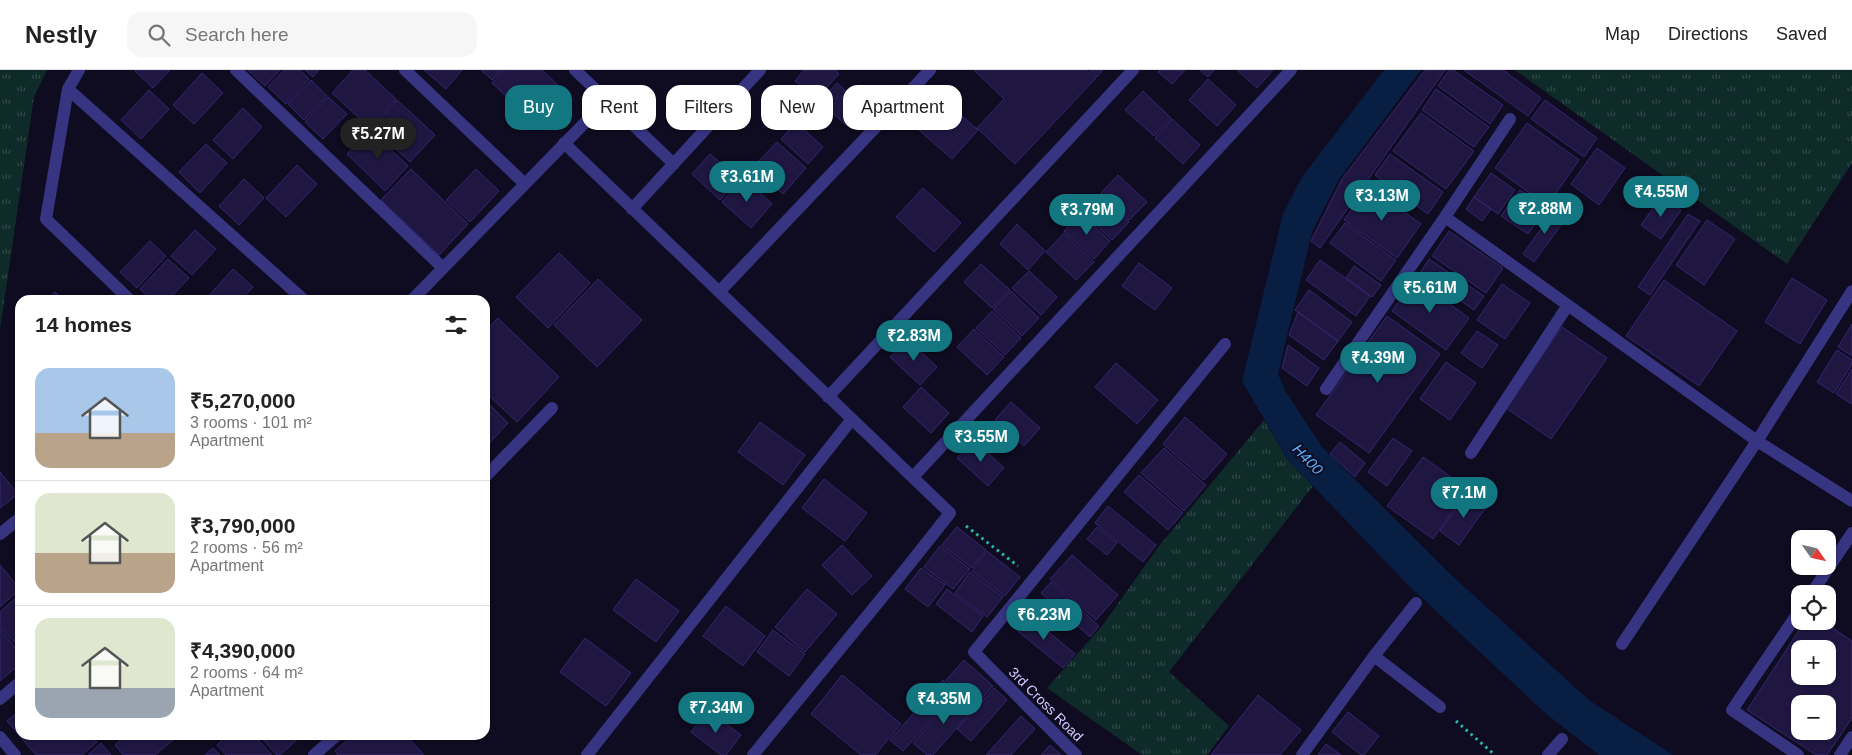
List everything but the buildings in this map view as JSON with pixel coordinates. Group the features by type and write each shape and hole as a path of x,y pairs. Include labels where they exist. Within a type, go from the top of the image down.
{"street":[{"path":"79,70 68,90 46,219 125,295"},
{"path":"236,70 443,268"},
{"path":"405,70 525,184"},
{"path":"575,70 590,85"},
{"path":"719,292 930,70"},
{"path":"828,397 1133,70"},
{"path":"913,477 1291,70"},
{"path":"632,209 757,71"},
{"path":"68,90 298,295"},
{"path":"1326,389 1510,119"},
{"path":"417,295 582,125"},
{"path":"638,130 674,164"},
{"path":"564,144 950,513 752,755"},
{"path":"1445,217 1757,441 1852,501"},
{"path":"1622,644 1757,441 1852,293"},
{"path":"1471,453 1568,306"},
{"path":"1034,579 1225,344"},
{"path":"490,472 552,408"},
{"path":"587,755 852,419"},
{"path":"0,534 15,522"},
{"path":"1817,585 1852,534"},
{"name":"3rd Cross Road","path":"1034,579 974,652 1076,755"},
{"path":"1302,755 1374,656 1416,603"},
{"path":"1791,623 1732,710 1798,755"},
{"path":"1374,656 1440,707"},
{"path":"0,699 15,686"},
{"path":"0,737 15,755"},
{"path":"1840,755 1852,737"},
{"path":"1548,755 1562,739"},
{"path":"314,755 331,740"}],"path":[{"path":"950,513 1034,579"},
{"path":"1440,707 1495,755"}],"green space":[{"path":"0,70 47,70 34,97 0,330"},
{"path":"1515,70 1852,70 1852,163 1787,264"},
{"path":"1264,420 1288,460 1313,486 1169,672 1229,726 1207,755 1142,755 1047,688 1102,626 1159,546"}],"water":[{"name":"H400","path":"1384,70 1421,70 1339,179 1312,232 1278,374 1286,392 1322,447 1448,572 1589,700 1673,755 1599,755 1545,713 1407,584 1288,460 1242,381 1283,214 1302,177"}]}
